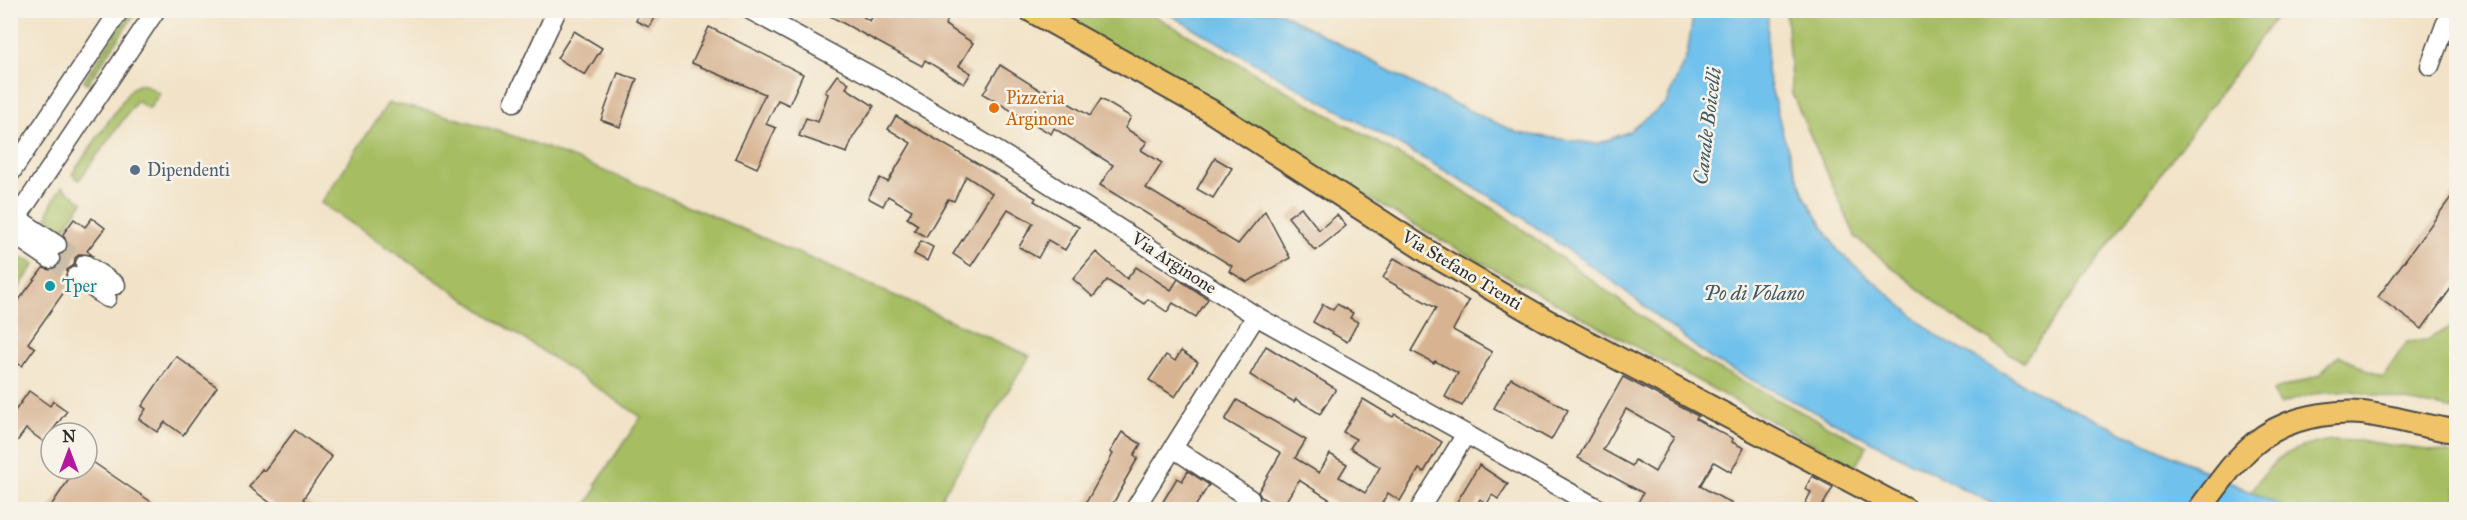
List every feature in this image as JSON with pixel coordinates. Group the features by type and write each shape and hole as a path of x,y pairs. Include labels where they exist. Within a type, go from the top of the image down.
{"main road":[{"name":"Via Stefano Trenti","path":"1030,10 1209,110 1480,282 1547,321 1906,510"},
{"path":"2199,510 2229,470 2254,443 2296,419 2334,413 2361,413 2457,431"}],"street":[{"path":"53,252 13,226 156,10"},
{"path":"514,102 557,10"},
{"name":"Via Arginone","path":"750,10 888,85 1018,164 1257,316 1601,510"},
{"path":"2430,66 2445,26 2454,10"},
{"path":"10,174 116,12"},
{"path":"69,87 93,104"},
{"path":"80,270 111,291"},
{"path":"1134,510 1257,316"},
{"path":"1419,510 1466,434"},
{"path":"1173,448 1250,499"}],"green space":[{"path":"1786,10 2280,11 2023,362 1954,317 1856,238 1792,94"},
{"path":"131,11 137,11 88,83 85,83 84,80"},
{"path":"1048,11 1146,11 1496,210 1701,360 1867,446 1855,467 1441,240"},
{"path":"140,84 160,94 149,109 137,101 79,180 72,174 132,88"},
{"path":"388,103 461,120 567,156 762,237 1030,356 934,509 583,509 598,487 595,485 641,417 321,203"},
{"path":"62,187 83,202 59,235 52,230 49,224 48,212"},
{"path":"22,259 30,260 35,264 11,300 11,264"},
{"path":"2456,324 2456,410 2352,391 2313,394 2279,404 2273,391 2319,375 2339,355 2382,378 2407,342 2427,340"},
{"path":"2331,440 2360,441 2456,454 2456,509 2287,509 2251,492 2275,462 2293,450"}],"water":[{"name":"Po di Volano","path":"1163,11 1278,11 1431,93 1518,133 1597,144 1628,132 1666,103 1687,55 1694,11 1768,11 1767,72 1784,138 1805,197 1838,251 1941,339 2049,398 2287,509 2005,510 1711,359 1615,283 1500,202"}],"building":[{"path":"640,10 658,10 649,27 636,21"},
{"path":"819,10 852,10 870,21 876,10 953,10 945,25 973,43 959,66 971,73 964,84 925,60 922,66"},
{"path":"709,27 803,74 789,105 778,100 766,124 776,128 757,168 735,158 765,94 692,63"},
{"path":"574,31 602,48 585,75 557,58"},
{"path":"1000,65 1043,92 1045,89 1090,116 1101,99 1131,117 1125,128 1147,142 1141,150 1162,163 1146,188 1238,244 1265,211 1290,258 1247,282 1229,271 1232,266 1100,185 1113,165 1054,128 1051,134 983,94"},
{"path":"618,73 637,79 620,127 601,120"},
{"path":"837,75 849,83 846,88 874,106 853,137 847,153 799,136 806,118 818,122 828,94 825,92"},
{"path":"896,116 1036,198 1034,201 1079,227 1065,250 1048,240 1038,258 1019,247 1033,223 1008,209 971,266 953,254 992,193 966,176 954,201 948,199 926,237 914,230 918,225 907,218 912,210 888,196 883,206 868,198 880,178 888,182 911,143 888,129"},
{"path":"1215,158 1232,168 1213,198 1197,189"},
{"path":"2457,189 2457,280 2422,329 2378,297"},
{"path":"1301,207 1319,230 1337,215 1346,226 1315,251 1288,217"},
{"name":"Tper","path":"92,218 105,228 87,251 92,255 80,254 75,258 74,265 67,270 66,280 69,285 28,343 35,348 22,366 10,358 10,312 43,268 50,270 59,266 60,255 66,252 68,246 63,234 74,219 85,227"},
{"path":"921,241 933,247 927,261 914,254"},
{"path":"1096,252 1127,279 1136,267 1171,290 1178,279 1208,299 1196,317 1173,303 1167,312 1148,299 1144,304 1107,280 1093,297 1073,279"},
{"path":"1394,258 1469,301 1453,330 1492,352 1462,406 1445,397 1458,373 1411,351 1436,308 1383,278"},
{"path":"1323,304 1333,310 1337,304 1353,313 1350,318 1358,322 1347,342 1313,322"},
{"path":"1266,346 1336,389 1320,414 1296,399 1294,402 1250,375"},
{"path":"1181,351 1198,362 1175,397 1149,380 1166,355 1175,361"},
{"path":"176,356 217,387 183,435 165,422 157,432 139,419 146,409 142,406"},
{"path":"1623,377 1698,416 1696,419 1733,439 1732,442 1744,448 1731,472 1714,462 1700,486 1743,510 1678,510 1666,503 1662,510 1634,510 1643,493 1578,458","holes":["1626,409 1674,436 1655,472 1635,460 1632,466 1603,450"]},
{"path":"1511,378 1568,410 1551,440 1494,408"},
{"path":"29,391 50,406 53,401 67,411 60,421 39,421 39,438 26,429 10,451 10,418"},
{"path":"1363,399 1393,417 1395,414 1442,442 1424,472 1419,469 1400,501 1388,493 1378,510 1346,510 1299,480 1281,509 1261,497 1258,492 1281,453 1225,420 1237,400 1306,440 1295,458 1319,473 1330,454 1347,464 1339,477 1365,493 1380,467 1350,448 1356,439 1343,432"},
{"path":"295,430 332,457 303,499 317,510 280,510 249,487"},
{"path":"1122,432 1141,444 1134,455 1138,458 1109,510 1082,510 1113,454 1110,452"},
{"path":"1479,465 1508,484 1498,499 1492,495 1487,504 1480,499 1473,510 1452,510"},
{"path":"99,466 163,510 48,510 68,481 99,481"},
{"path":"1188,471 1209,485 1193,510 1158,510 1177,478 1182,481"},
{"path":"1812,476 1833,487 1820,510 1802,510 1811,492 1805,489"}],"tunnel":[{"path":"57,245 85,264"},
{"path":"50,259 76,276"}],"place":[{"name":"Pizzeria Arginone","path":"994,108"},
{"name":"Dipendenti","path":"135,170"},
{"name":"Tper","path":"50,286"}],"water label":[{"name":"Canale Boicelli","path":"1707,126"}]}
